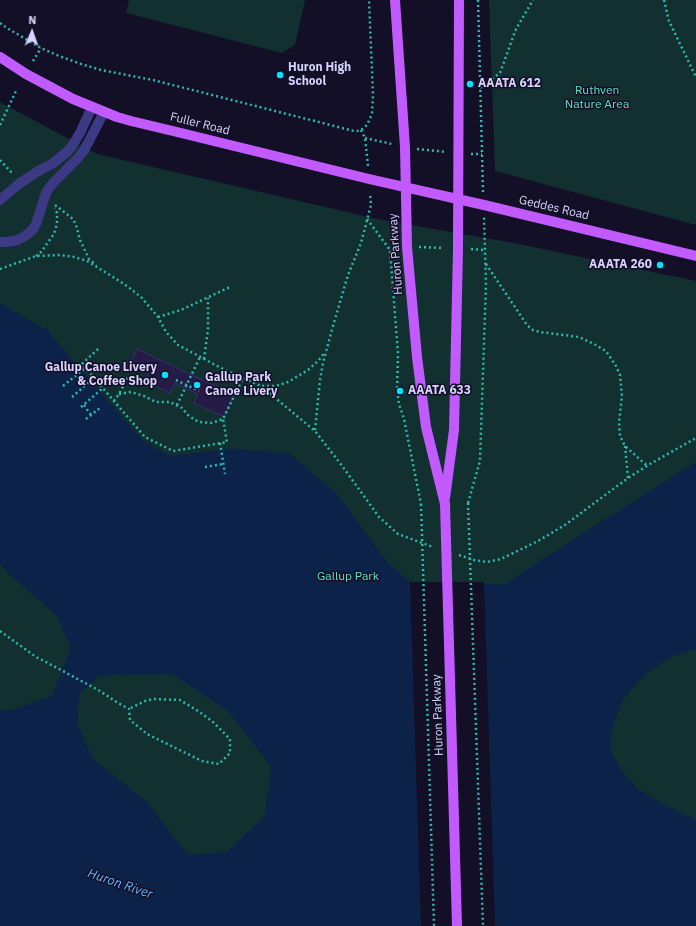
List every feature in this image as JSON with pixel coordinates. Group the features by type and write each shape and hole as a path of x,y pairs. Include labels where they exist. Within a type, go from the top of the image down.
{"main road":[{"name":"Huron Parkway","path":"395,0 405,147 407,247 417,358 426,427 444,504"},
{"name":"Huron Parkway","path":"457,926 444,504 454,430 458,249 458,0"},
{"name":"Fuller Road","path":"0,58 55,90 92,108 131,121 405,187"},
{"name":"Geddes Road","path":"405,187 696,256"}],"lane":[{"path":"0,200 20,183 52,164 67,152 80,133 92,108"},
{"path":"0,242 18,240 33,229 49,188 84,150 104,112"}],"path":[{"path":"0,22 7,28 41,48 58,56 101,70 161,82 354,131 361,130 368,125 372,114 373,95 369,0"},
{"path":"478,0 483,182"},
{"path":"480,88 500,73 516,29 533,0"},
{"path":"664,0 669,21 696,77"},
{"path":"33,61 41,48"},
{"path":"0,124 16,92"},
{"path":"361,130 365,138 366,146"},
{"path":"365,138 373,140"},
{"path":"423,150 448,152"},
{"path":"468,154 482,154"},
{"path":"315,430 320,380 326,352 348,275 361,243 371,202"},
{"path":"0,269 36,256 41,252 54,234 57,224 57,213 51,203"},
{"path":"367,219 390,250 398,354 397,390 421,504 434,926"},
{"path":"482,926 468,503 480,461 486,298 486,263 484,244"},
{"path":"387,246 394,247"},
{"path":"422,247 439,248"},
{"path":"479,249 484,250"},
{"path":"36,256 67,256 87,261 127,286 141,297 158,317 166,332 178,345 261,386 315,430 343,466 379,517 398,534 437,548"},
{"path":"486,263 527,325 533,330 578,337 600,347 611,357 620,375 622,396 619,422 620,436 625,446 628,478"},
{"path":"158,317 181,310 230,287"},
{"path":"204,359 208,329 208,298"},
{"path":"98,349 82,364 145,437 173,452 227,442 223,419 243,378"},
{"path":"261,386 276,386 288,382 308,370 326,352"},
{"path":"177,405 200,357"},
{"path":"63,386 85,368"},
{"path":"114,401 129,375"},
{"path":"72,397 94,378"},
{"path":"176,380 199,391"},
{"path":"91,415 82,406 103,388"},
{"path":"119,394 135,392 156,402 170,402 182,408 188,415 200,422 212,423 223,419"},
{"path":"86,419 100,408"},
{"path":"452,553 474,560 487,562 501,559 538,541 565,525 628,478 696,438"},
{"path":"220,444 225,474"},
{"path":"625,446 645,464 650,464"},
{"path":"205,467 223,464"},
{"path":"0,631 36,657 100,691 129,709"},
{"path":"153,699 180,700 212,721 230,739 230,752 219,764 202,761 147,734 130,720 129,709 145,701 153,699"}],"green space":[{"path":"129,0 305,0 295,45 282,53 126,13"},
{"name":"Ruthven Nature Area","path":"489,0 696,0 696,225 495,171"},
{"name":"Gallup Park","path":"0,102 97,154 377,219 514,243 696,281 696,926 0,926"}],"water":[{"name":"Huron River","path":"0,303 47,330 142,440 170,456 229,449 289,453 338,495 387,562 412,584 505,584 696,462 696,649 674,655 648,672 623,699 612,729 611,750 620,768 637,788 654,799 696,820 696,926 0,926 0,709 8,711 52,696 71,648 56,615 9,574 0,564","holes":["172,674 229,712 271,767 265,816 228,851 188,855 146,801 93,759 77,723 79,695 98,676"]}],"pier":[{"path":"410,581 484,582 495,926 421,926"}],"building":[{"name":"Gallup Park Canoe Livery","path":"137,349 234,395 224,417 194,403 198,394 175,383 170,393 145,381 149,373 130,364"}],"place":[{"name":"Huron High School","path":"280,75"},
{"name":"AAATA 612","path":"470,84"},
{"name":"AAATA 260","path":"660,265"},
{"name":"Gallup Canoe Livery & Coffee Shop","path":"165,375"},
{"name":"Gallup Park Canoe Livery","path":"197,385"},
{"name":"AAATA 633","path":"400,391"}]}
